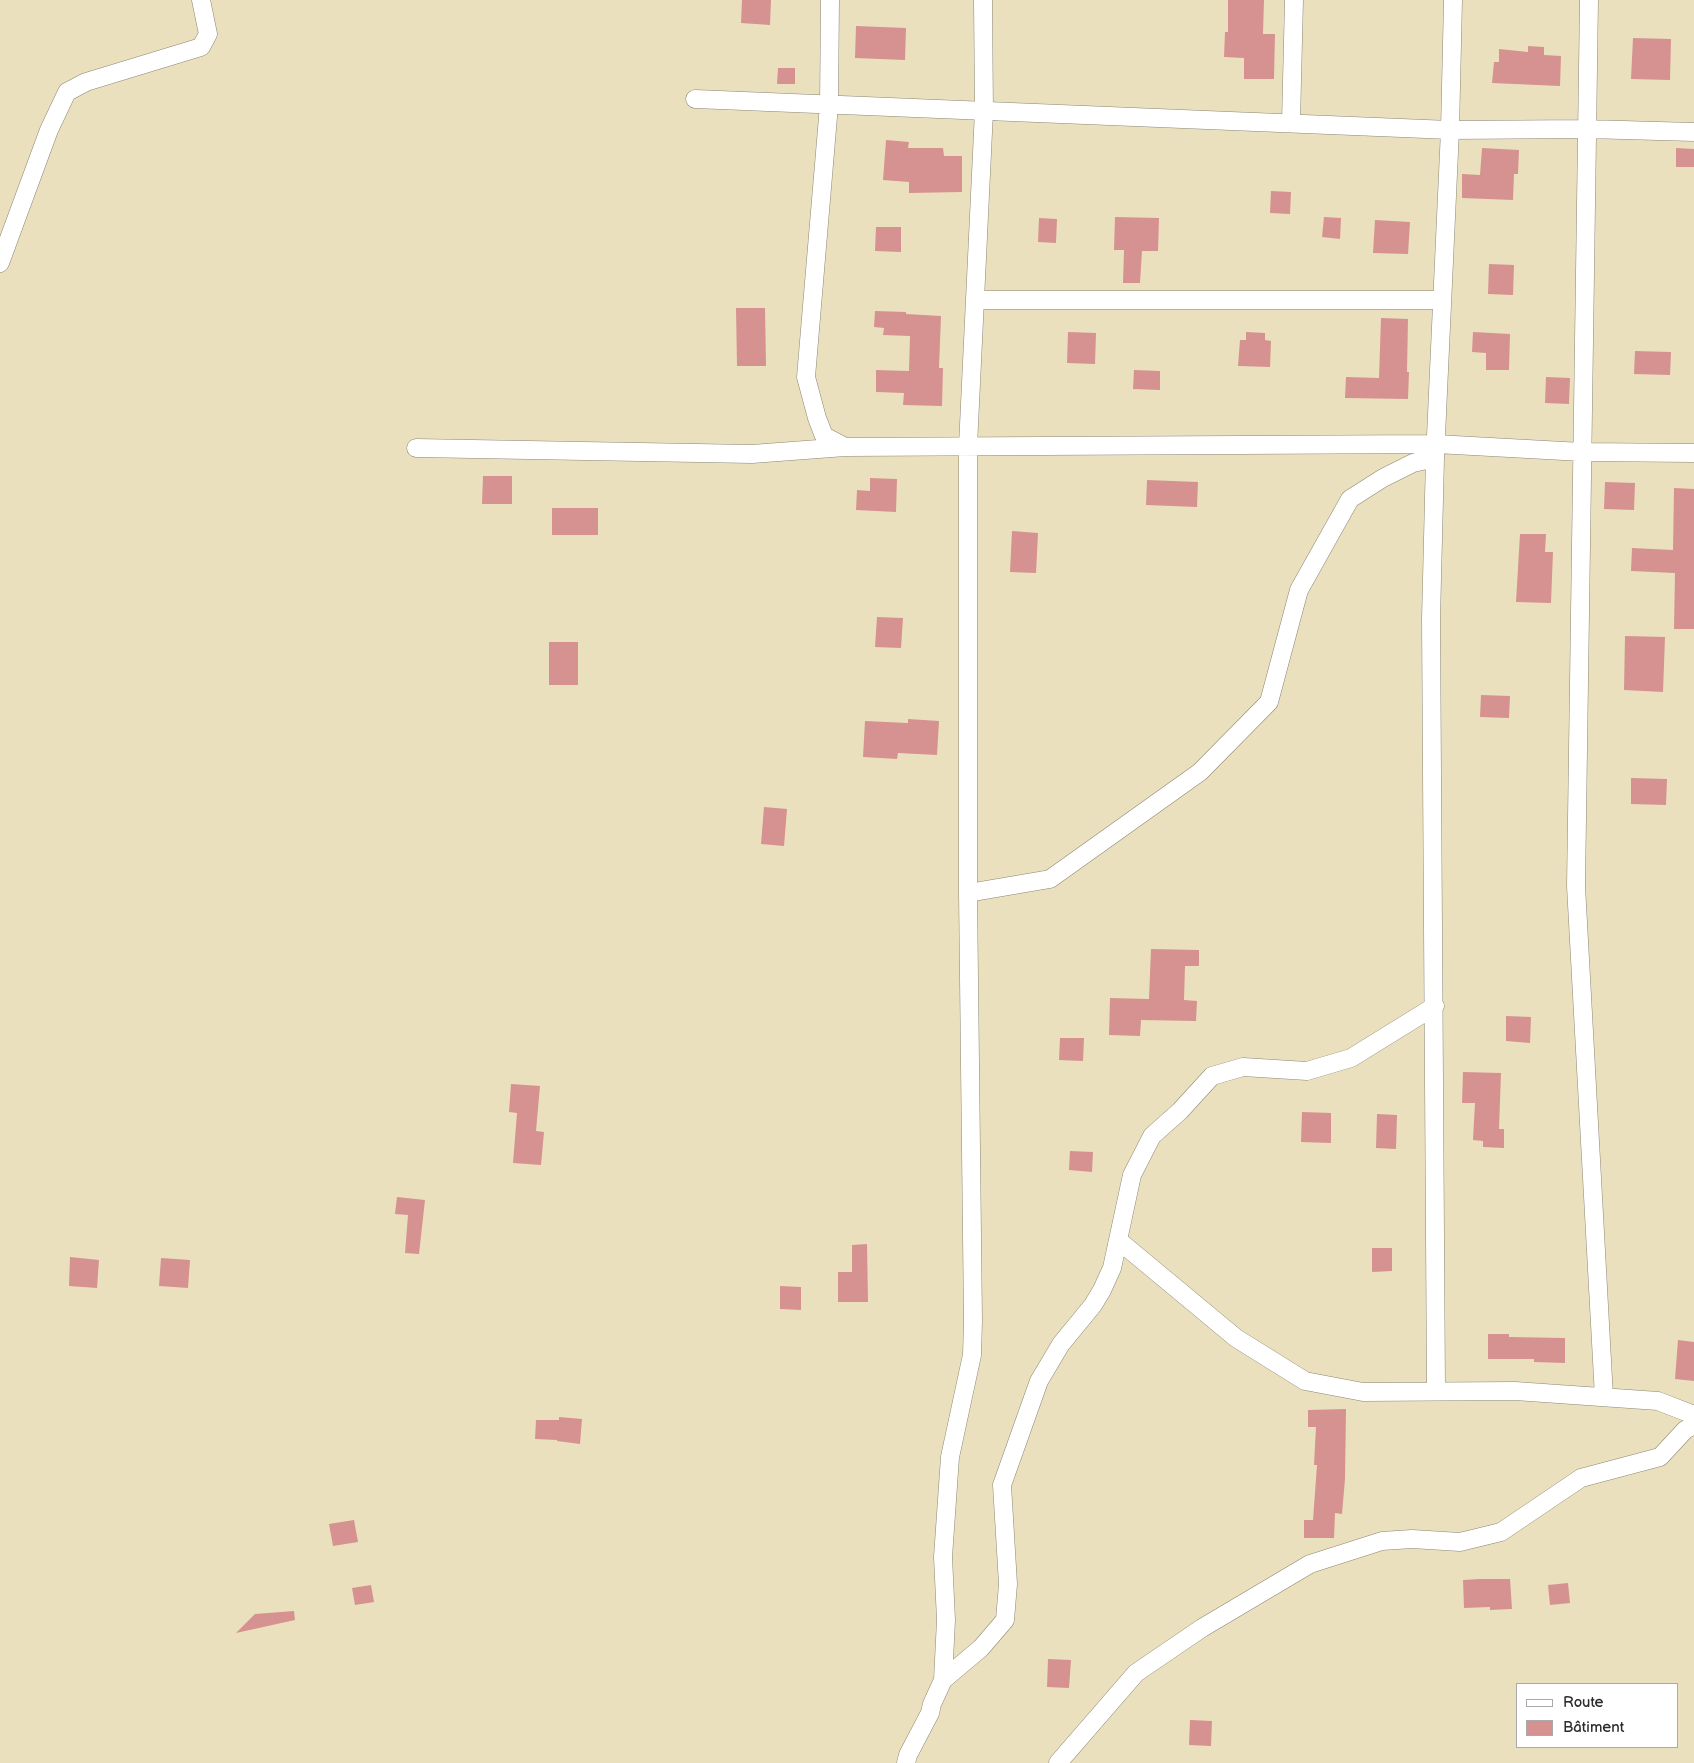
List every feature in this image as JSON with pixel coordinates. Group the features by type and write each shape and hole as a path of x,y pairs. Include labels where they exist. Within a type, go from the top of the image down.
{"street":[{"path":"0,263 49,130 67,92 86,82 200,47 208,34 201,0"},
{"path":"830,0 829,105 806,377 824,436 845,447"},
{"path":"905,1760 930,1713 943,1680 946,1620 943,1557 950,1457 972,1355 968,893 968,446 984,111 983,0"},
{"path":"1291,122 1294,0"},
{"path":"1436,1391 1431,619 1436,451 1450,130 1453,0"},
{"path":"1588,0 1576,886 1604,1397"},
{"path":"695,99 1450,130 1586,129 1694,132"},
{"path":"975,300 1442,300"},
{"path":"416,448 752,454 845,447 968,446 1694,454"},
{"path":"968,893 1050,879 1200,772 1269,702 1300,590 1350,499 1383,478 1436,451"},
{"path":"943,1680 981,1648 1005,1620 1008,1584 1002,1485 1039,1381 1062,1344 1093,1305 1112,1268 1132,1175 1152,1136 1180,1111 1212,1076 1242,1067 1307,1071 1351,1058 1435,1006"},
{"path":"1118,1240 1236,1338 1305,1381 1363,1392 1515,1391 1658,1401 1694,1415"},
{"path":"1058,1763 1136,1674 1202,1628 1310,1564 1382,1542 1412,1539 1460,1542 1500,1532 1581,1478 1660,1457 1685,1430 1694,1425"}],"building":[{"path":"742,0 771,0 770,25 741,23"},
{"path":"1228,0 1264,0 1263,34 1275,34 1274,79 1244,79 1244,58 1224,57 1225,32 1228,32"},
{"path":"856,26 906,28 905,60 855,58"},
{"path":"1633,38 1671,39 1670,80 1631,79"},
{"path":"1528,46 1544,47 1544,55 1561,56 1560,86 1492,83 1494,62 1499,62 1499,49 1528,52"},
{"path":"778,68 795,68 795,84 777,84"},
{"path":"886,140 909,142 908,148 943,148 944,156 962,156 962,192 909,193 909,182 883,180"},
{"path":"1482,148 1519,150 1518,174 1514,174 1513,200 1462,198 1462,174 1480,175"},
{"path":"1676,148 1694,149 1694,167 1676,167"},
{"path":"1271,191 1291,192 1290,214 1270,213"},
{"path":"1115,217 1159,218 1158,251 1142,251 1140,283 1123,283 1124,250 1114,250"},
{"path":"1324,217 1341,218 1340,239 1322,237"},
{"path":"1039,218 1057,219 1056,243 1038,242"},
{"path":"1375,220 1410,222 1408,254 1373,253"},
{"path":"876,227 901,227 901,252 875,251"},
{"path":"1489,264 1514,265 1513,295 1488,294"},
{"path":"736,308 765,308 766,366 737,366"},
{"path":"875,311 941,316 939,368 943,368 942,406 903,405 904,393 876,392 876,370 909,371 910,336 883,335 884,328 874,327"},
{"path":"1381,318 1408,319 1408,399 1345,398 1346,377 1379,378"},
{"path":"1068,332 1096,333 1095,364 1067,363"},
{"path":"1246,332 1265,333 1265,340 1271,341 1270,367 1238,366 1240,340 1246,340"},
{"path":"1473,332 1510,334 1509,370 1486,370 1486,353 1472,352"},
{"path":"1635,351 1671,352 1670,375 1634,374"},
{"path":"1134,370 1160,371 1160,390 1133,389"},
{"path":"1546,377 1570,378 1569,404 1545,403"},
{"path":"483,476 512,476 512,504 482,504"},
{"path":"870,478 897,479 896,512 856,510 857,490 870,491"},
{"path":"1147,480 1198,482 1197,507 1146,505"},
{"path":"1605,482 1635,483 1634,510 1604,509"},
{"path":"1674,488 1694,489 1694,629 1674,629 1675,573 1631,571 1632,548 1673,550"},
{"path":"552,508 598,508 598,535 552,535"},
{"path":"1012,531 1038,533 1036,573 1010,572"},
{"path":"1520,534 1546,534 1545,552 1553,552 1551,603 1516,602"},
{"path":"877,617 903,618 901,648 875,647"},
{"path":"1625,636 1665,637 1663,692 1624,690"},
{"path":"549,642 578,642 578,685 549,685"},
{"path":"1481,695 1510,696 1509,718 1480,717"},
{"path":"908,719 939,721 937,755 898,753 897,759 863,757 865,721 908,723"},
{"path":"1631,778 1667,779 1666,805 1631,804"},
{"path":"764,807 787,809 784,846 761,844"},
{"path":"1151,949 1199,950 1199,966 1185,966 1184,1000 1197,1001 1196,1021 1141,1020 1140,1036 1109,1035 1110,998 1149,999"},
{"path":"1506,1016 1531,1017 1530,1043 1506,1041"},
{"path":"1060,1038 1084,1038 1083,1061 1059,1060"},
{"path":"1463,1072 1501,1073 1499,1129 1504,1129 1504,1148 1483,1147 1483,1141 1473,1140 1475,1103 1462,1103"},
{"path":"511,1084 540,1086 536,1131 544,1132 541,1165 513,1163 517,1113 509,1112"},
{"path":"1302,1112 1331,1113 1331,1143 1301,1142"},
{"path":"1377,1114 1397,1115 1396,1149 1376,1148"},
{"path":"1070,1151 1093,1152 1092,1172 1069,1170"},
{"path":"397,1197 425,1200 419,1254 405,1253 408,1215 395,1214"},
{"path":"867,1244 868,1302 838,1302 838,1272 852,1272 852,1245"},
{"path":"1372,1248 1392,1248 1392,1271 1372,1272"},
{"path":"70,1257 99,1260 97,1288 69,1286"},
{"path":"161,1258 190,1260 188,1288 159,1286"},
{"path":"780,1286 801,1287 801,1310 780,1309"},
{"path":"1488,1334 1509,1334 1509,1337 1565,1338 1565,1363 1534,1362 1534,1359 1488,1359"},
{"path":"1678,1340 1694,1342 1694,1381 1675,1379"},
{"path":"1346,1409 1345,1479 1342,1514 1335,1513 1334,1538 1304,1538 1304,1520 1313,1520 1317,1465 1314,1465 1316,1427 1308,1427 1308,1410"},
{"path":"559,1417 582,1419 580,1444 535,1439 536,1420 559,1420"},
{"path":"354,1520 358,1542 333,1546 329,1524"},
{"path":"1510,1579 1512,1609 1490,1610 1490,1607 1464,1608 1463,1580"},
{"path":"1568,1583 1570,1603 1550,1605 1548,1585"},
{"path":"371,1585 374,1602 355,1605 352,1588"},
{"path":"294,1611 295,1620 236,1633 255,1614"},
{"path":"1048,1659 1071,1660 1069,1688 1047,1687"},
{"path":"1190,1720 1212,1721 1211,1746 1189,1745"}]}
